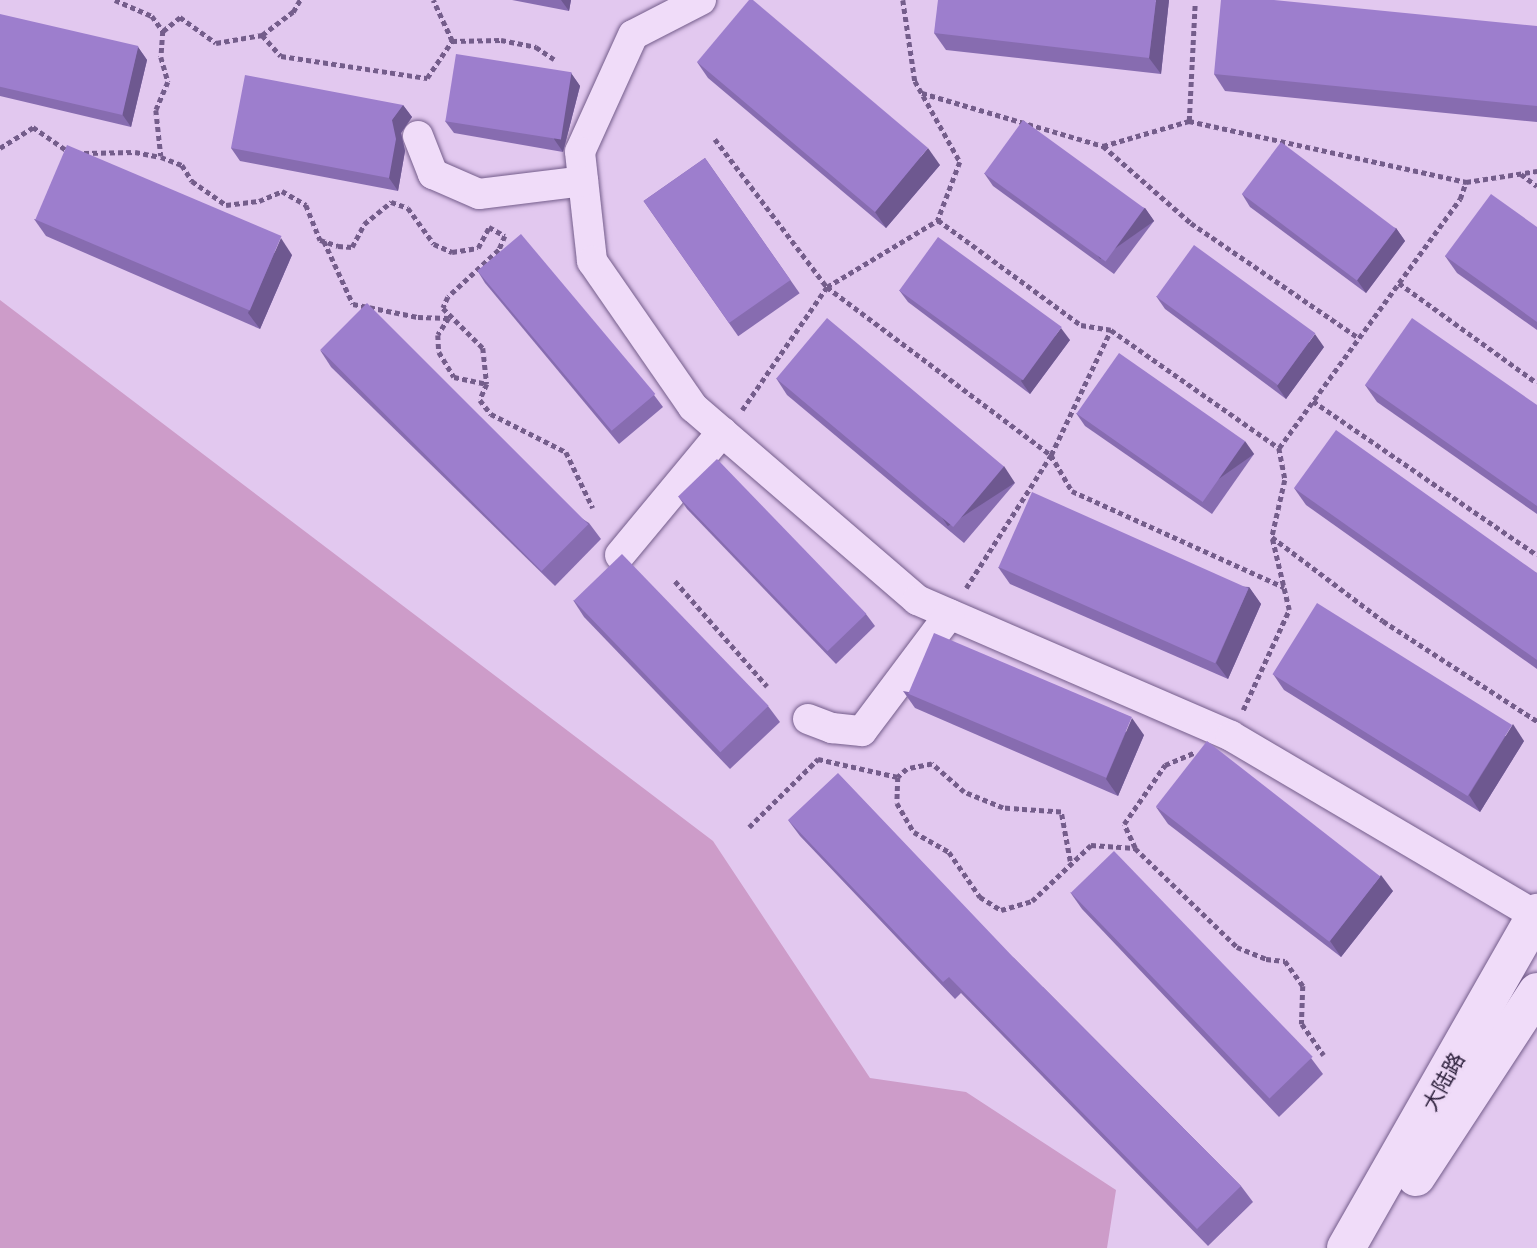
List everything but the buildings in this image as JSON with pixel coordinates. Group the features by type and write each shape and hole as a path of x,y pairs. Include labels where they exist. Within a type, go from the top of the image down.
{"main road":[{"name":"大陆路","path":"1346,1248 1536,915"},
{"name":"大陆路","path":"1373,1248 1537,992"}],"street":[{"path":"701,0 633,35 580,152 592,261 693,407 917,600 1231,736 1536,915"},
{"path":"418,136 433,174 479,194 583,181"},
{"path":"620,555 724,433"},
{"path":"808,719 832,728 862,731 893,683 950,614"}],"path":[{"path":"115,0 152,16 163,31 161,57 168,82 156,110 161,157"},
{"path":"163,31 180,17 216,43 262,35 293,12 300,0"},
{"path":"433,0 452,41"},
{"path":"724,433 827,287 938,220 960,162 915,81 903,0"},
{"path":"1189,121 1195,4"},
{"path":"262,35 281,56 427,78 452,41"},
{"path":"452,41 501,40 536,47 554,59"},
{"path":"922,93 1103,146 1191,223 1359,338"},
{"path":"1103,146 1189,121 1466,181 1537,171"},
{"path":"0,148 33,127 68,152 135,152 161,157 182,165 192,181 226,205 259,201 282,191 306,205 353,304 418,317 449,318"},
{"path":"715,139 827,287 1051,455 1072,491 1284,587"},
{"path":"1521,173 1537,186"},
{"path":"1279,448 1460,199 1466,181"},
{"path":"324,241 352,247 365,224 391,202 408,208 434,244 452,252 478,248 489,227 505,236 499,250 448,297 443,308 449,318 483,348 487,384 480,400 491,415 566,452 593,508"},
{"path":"938,220 1081,325 1111,330 1279,448 1285,480 1272,537 1289,610 1231,736 1165,765 1124,824 1135,848 1237,947 1266,959 1285,961 1303,986 1302,1024 1324,1055"},
{"path":"1399,283 1537,383"},
{"path":"449,318 439,335 439,352 454,377 487,384"},
{"path":"950,614 1051,455 1111,330"},
{"path":"1312,401 1537,555"},
{"path":"1272,537 1383,621 1537,721"},
{"path":"675,581 766,686"},
{"path":"749,827 818,759 898,778"},
{"path":"1070,861 1061,812 1003,808 964,792 932,764 908,769 898,778 897,803 914,832 949,852 980,897 1001,910 1032,901 1070,861 1091,845 1135,848"}],"shaded area":[{"path":"0,300 713,841 870,1078 966,1092 1116,1190 1107,1248 0,1248"}]}
